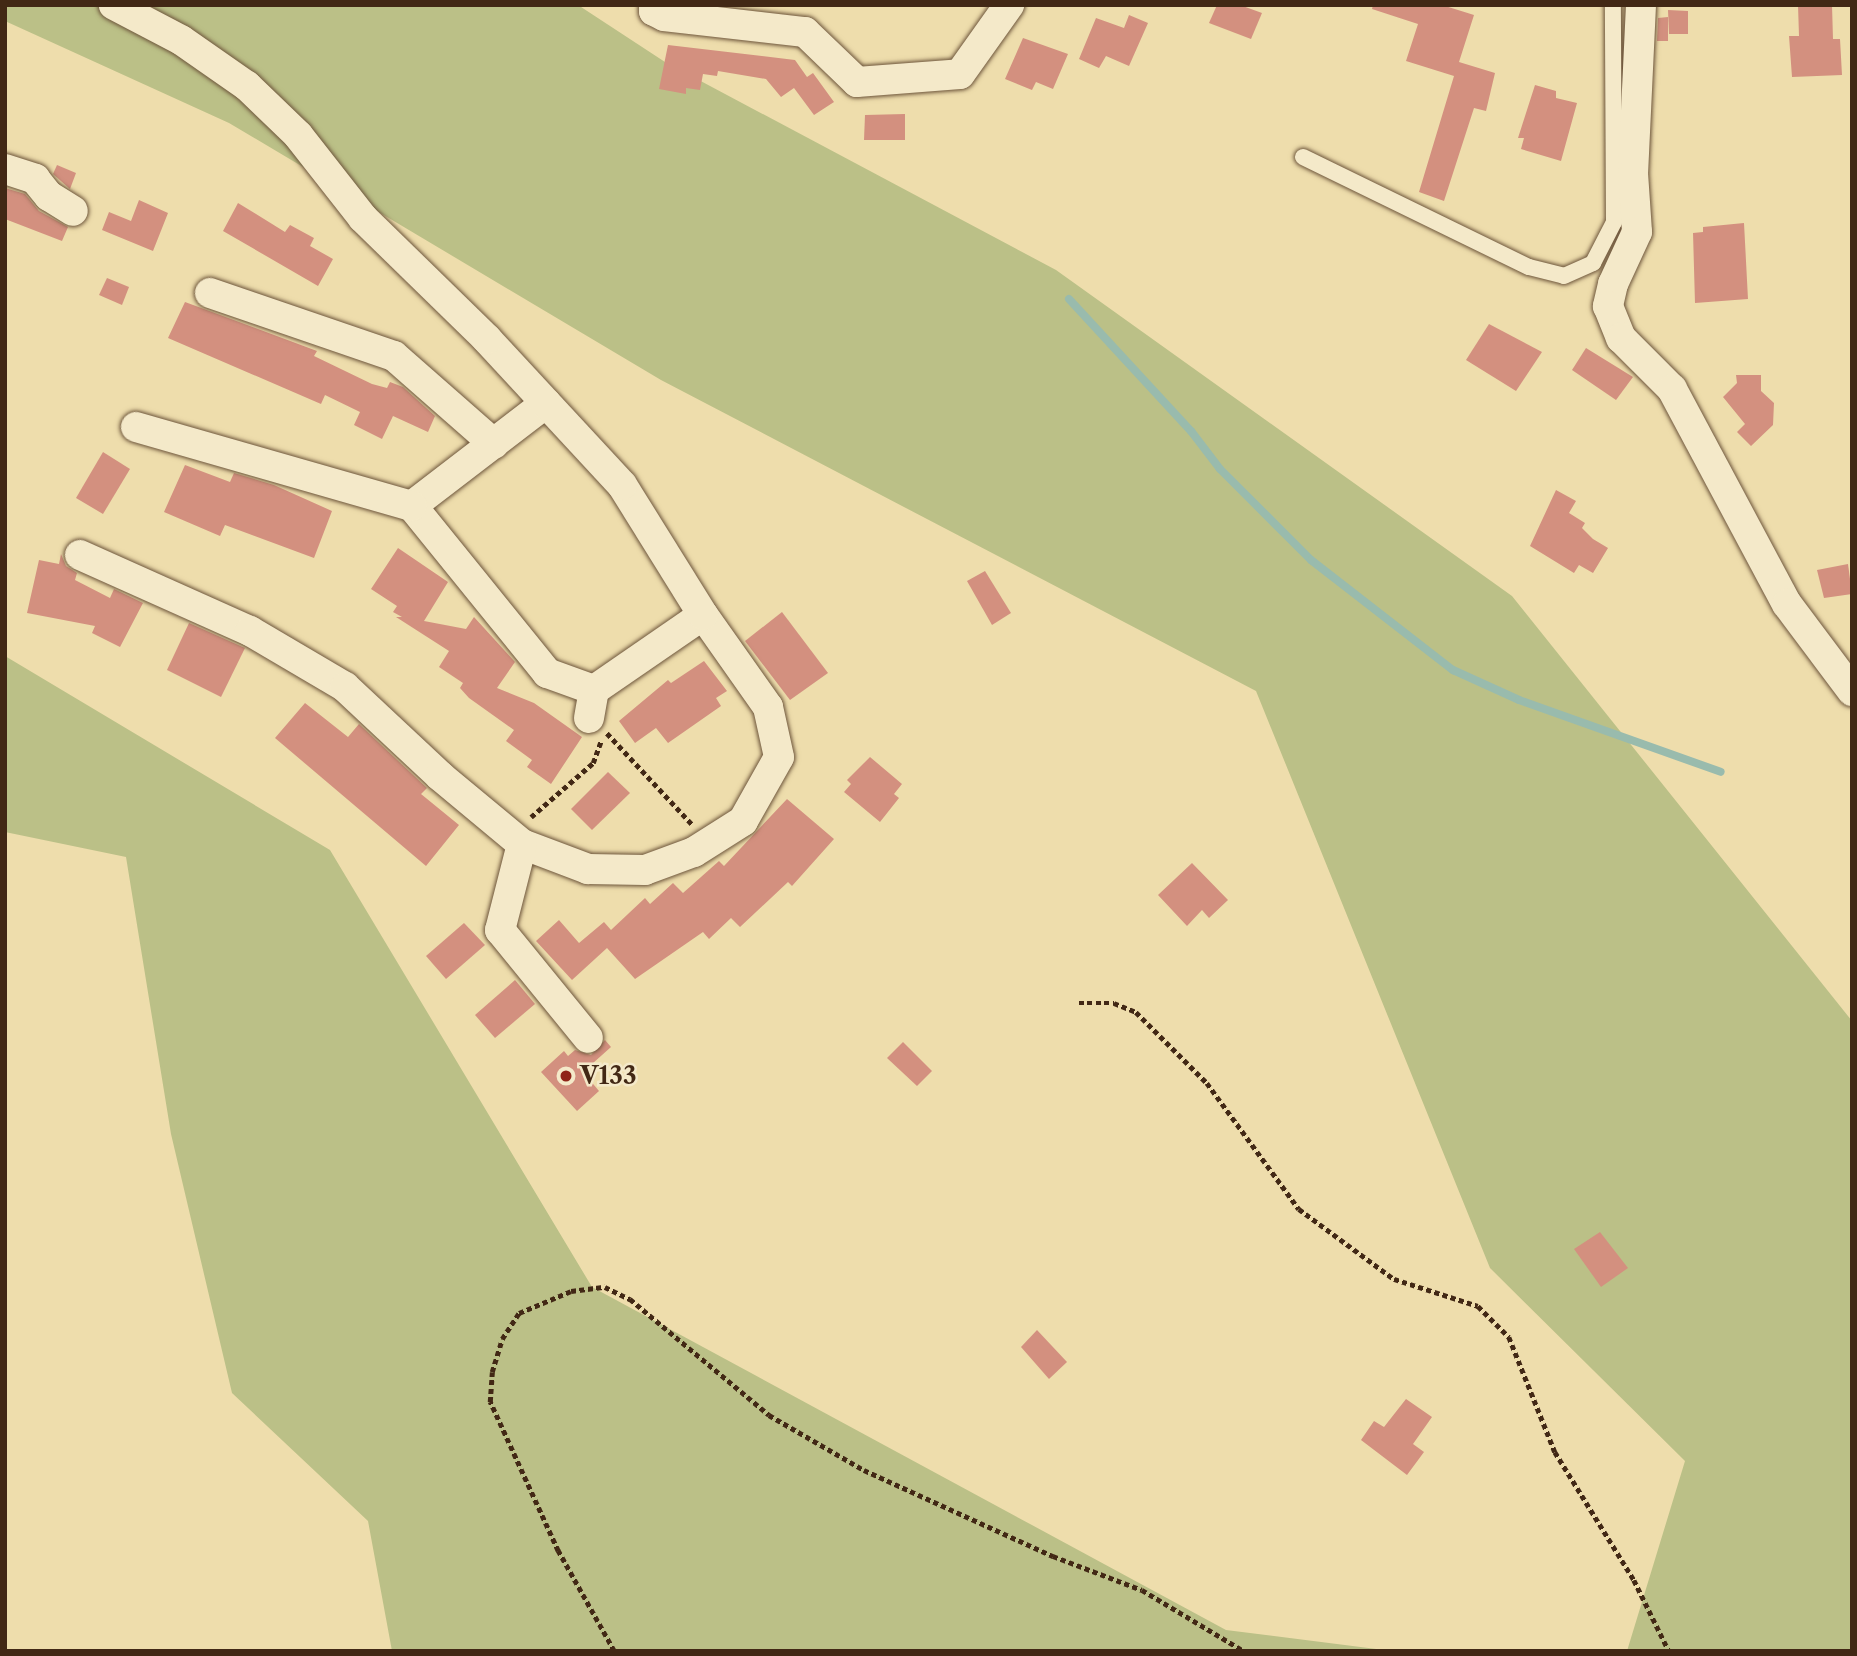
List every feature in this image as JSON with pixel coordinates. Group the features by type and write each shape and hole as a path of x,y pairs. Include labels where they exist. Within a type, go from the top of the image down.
{"street":[{"path":"80,555 250,631 345,687 440,776 522,844 588,869 645,870 709,843 743,821 779,757 768,707 703,615 622,485 546,403 363,218 298,135 247,86 181,40 114,5"},
{"path":"654,5 654,11 664,16 805,32 857,82 960,74 1009,5"},
{"path":"1641,5 1633,173 1637,232 1613,284 1608,306 1621,338 1672,388 1787,604 1852,691"},
{"path":"5,169 35,179 49,196 73,211"},
{"path":"210,293 394,356 494,444"},
{"path":"412,506 546,403"},
{"path":"136,427 412,506 547,673 592,704 703,615"},
{"path":"522,844 500,930 588,1038"}],"lane":[{"path":"1303,157 1529,267 1563,276 1593,264 1614,222 1613,5"}],"path":[{"path":"522,844 527,823 539,807 593,763 604,730 709,843"},
{"path":"1079,1003 1114,1003 1136,1012 1207,1083 1299,1209 1394,1279 1478,1306 1509,1336 1555,1452 1633,1580 1669,1651"},
{"path":"614,1651 558,1551 490,1402 492,1372 502,1339 519,1313 571,1291 606,1287 630,1299 769,1415 863,1470 1053,1556 1142,1590 1244,1651"}],"green space":[{"path":"5,5 578,5 665,62 1056,270 1512,596 1852,1021 1852,1651 1627,1651 1685,1461 1490,1268 1256,691 661,380 229,123 5,21"},
{"path":"5,656 330,850 592,1287 1226,1630 1392,1651 392,1651 368,1521 232,1393 171,1134 126,857 5,832"}],"building":[{"path":"1217,5 1240,5 1262,13 1251,39 1209,23"},
{"path":"1373,5 1442,5 1474,15 1459,62 1495,73 1486,111 1474,108 1444,201 1419,192 1454,76 1406,61 1418,24 1372,9"},
{"path":"1798,5 1832,5 1833,39 1840,39 1842,75 1792,77 1789,36 1799,36"},
{"path":"1668,10 1688,11 1688,34 1669,34"},
{"path":"1129,15 1148,23 1129,66 1106,56 1099,68 1079,59 1096,18 1124,28"},
{"path":"1668,17 1668,41 1657,41 1658,18"},
{"path":"1023,38 1068,54 1053,89 1036,82 1032,90 1005,79"},
{"path":"668,45 795,60 807,77 813,73 834,102 814,115 794,88 781,97 766,79 718,71 717,76 703,74 700,90 686,88 686,94 659,89"},
{"path":"1535,85 1556,91 1556,98 1577,103 1561,161 1521,149 1524,138 1518,138"},
{"path":"905,114 905,140 864,140 865,115"},
{"path":"57,165 76,173 70,189 53,174"},
{"path":"5,188 25,194 39,211 68,227 62,241 5,219"},
{"path":"139,200 168,213 153,251 102,230 109,212 131,221"},
{"path":"238,203 285,232 290,225 314,238 310,246 333,259 318,286 223,231"},
{"path":"1744,223 1748,299 1695,303 1693,233 1703,232 1703,227"},
{"path":"107,278 129,287 122,305 99,295"},
{"path":"185,302 317,351 314,356 372,384 387,388 390,382 403,387 435,416 428,432 393,416 382,439 354,425 360,412 325,395 321,404 168,338"},
{"path":"1489,324 1542,352 1516,391 1466,360"},
{"path":"1586,348 1633,377 1616,400 1572,370"},
{"path":"1736,375 1761,375 1761,391 1774,403 1773,425 1751,446 1737,432 1745,424 1723,397 1737,383"},
{"path":"103,452 130,469 103,514 76,498"},
{"path":"185,465 230,482 234,473 274,485 332,511 314,558 225,525 220,536 164,512"},
{"path":"1556,490 1576,501 1569,513 1585,523 1582,528 1593,539 1608,548 1593,573 1579,565 1574,573 1530,546"},
{"path":"398,548 448,582 424,621 466,629 474,617 515,662 497,688 534,703 582,737 551,784 527,767 532,760 506,741 514,730 469,698 460,688 463,683 439,667 449,651 396,617 402,617 393,612 397,606 371,589"},
{"path":"61,554 66,566 77,573 75,580 110,598 114,589 143,603 120,647 92,633 95,626 27,613 39,560 59,564"},
{"path":"1848,564 1852,594 1824,598 1817,570"},
{"path":"985,571 1011,613 992,625 967,581"},
{"path":"782,612 828,673 790,700 745,641"},
{"path":"189,623 245,648 221,697 167,670"},
{"path":"704,661 727,691 716,698 721,706 668,743 656,728 635,743 619,721 668,680 671,683"},
{"path":"305,703 348,737 359,724 427,788 421,794 459,825 426,866 275,738"},
{"path":"870,757 902,784 894,794 899,798 880,822 844,792 851,784 847,780"},
{"path":"608,772 630,793 592,830 571,809"},
{"path":"787,799 834,839 792,886 788,882 740,927 731,918 709,939 703,932 635,979 607,948 572,980 536,941 559,920 579,943 604,922 611,930 645,898 650,904 673,883 683,893 719,861 724,866"},
{"path":"1192,863 1228,900 1209,918 1202,910 1187,926 1158,895"},
{"path":"464,923 485,945 446,979 426,956"},
{"path":"515,980 535,1004 495,1038 475,1015"},
{"name":"V133","path":"605,1040 611,1047 583,1072 599,1091 577,1111 541,1072 564,1051 568,1056 575,1050 591,1055"},
{"path":"903,1042 932,1071 917,1086 887,1058"},
{"path":"1600,1232 1628,1268 1601,1287 1574,1249"},
{"path":"1037,1330 1067,1362 1049,1379 1021,1347"},
{"path":"1406,1399 1432,1417 1413,1444 1424,1452 1407,1475 1361,1440 1374,1421 1384,1427"}],"waterway":[{"path":"1069,299 1191,431 1220,469 1311,560 1453,670 1519,700 1721,772"}],"place":[{"name":"V133","path":"566,1076"}]}
